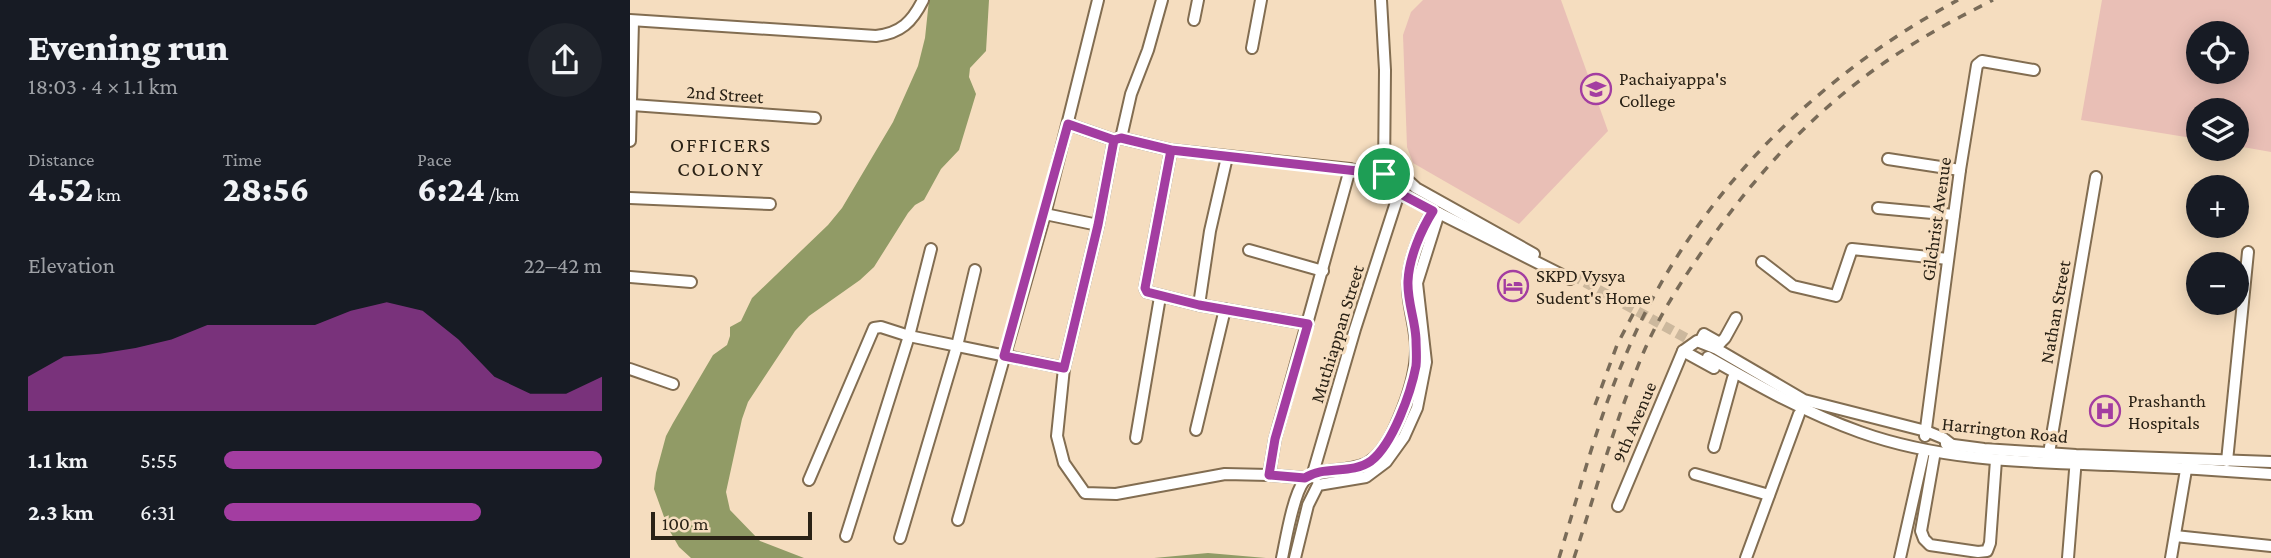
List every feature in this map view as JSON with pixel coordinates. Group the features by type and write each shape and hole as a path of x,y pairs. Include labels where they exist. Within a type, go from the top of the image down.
{"street":[{"path":"630,141 632,21 864,35 890,34 908,24 923,0"},
{"path":"958,520 1045,214 1098,0"},
{"path":"1162,0 1117,139 1064,368 1057,436 1064,464 1085,494 1116,494 1225,474 1309,476 1347,470 1371,460 1391,435 1403,408 1416,364 1416,335 1409,304 1409,270 1424,224 1436,212"},
{"path":"1194,20 1198,0"},
{"path":"1251,48 1261,0"},
{"path":"1068,124 1117,139 1227,158 1350,169 1388,168 1416,188 1571,277 1399,193 1388,168 1381,0"},
{"name":"Gilchrist Avenue","path":"1926,446 1960,170 1979,61 2034,70"},
{"name":"2nd Street","path":"632,105 815,118"},
{"path":"1171,150 1145,288 1147,292 1199,305 1308,324"},
{"path":"1199,305 1210,231 1227,158"},
{"path":"1888,159 1960,170"},
{"path":"1269,475 1275,439 1350,169"},
{"name":"Nathan Street","path":"2049,453 2096,177"},
{"name":"Muthiappan Street","path":"1282,558 1296,502 1309,476 1399,193"},
{"path":"630,198 770,204"},
{"path":"1878,208 1954,215"},
{"path":"1318,485 1366,477 1385,462 1404,437 1417,408 1426,362 1417,283 1436,212"},
{"path":"1045,214 1098,225"},
{"path":"1762,262 1793,286 1836,296 1852,248 1948,259"},
{"path":"846,536 909,336 931,249"},
{"path":"1249,250 1323,271"},
{"path":"900,538 957,346 975,270"},
{"path":"630,276 691,282"},
{"path":"1136,438 1160,297"},
{"path":"1196,430 1225,309"},
{"path":"2227,461 2242,315"},
{"path":"1713,350 1729,332 1736,317"},
{"path":"809,480 874,328 881,327 909,336 1064,368"},
{"name":"Harrington Road","path":"1683,351 1697,341 1700,342 1804,404 1926,446 2049,453 2076,459 2187,464 2271,462"},
{"path":"1683,351 1799,414 1926,446 1996,460 2076,459 2068,558"},
{"name":"9th Avenue","path":"1619,506 1683,351"},
{"path":"630,369 673,384"},
{"path":"1714,447 1733,378"},
{"path":"1746,558 1799,414"},
{"path":"1926,446 1921,531 1924,540 1930,545 1987,551 1996,460"},
{"path":"1900,558 1926,446"},
{"path":"2171,558 2187,464 2271,474"},
{"path":"1696,474 1769,495"},
{"path":"1309,476 1318,485"},
{"path":"1295,558 1308,505 1318,485"},
{"path":"2175,536 2271,546"}],"shaded area":[{"path":"929,0 989,0 986,51 970,68 969,77 976,94 959,150 941,169 924,200 908,213 874,267 809,316 795,331 748,402 742,419 726,492 730,510 760,541 804,558 691,558 679,547 668,528 654,489 666,436 713,355 727,345 730,327 741,321 752,298 828,225 842,208 893,122 918,66 925,38"},
{"path":"1423,0 1561,0 1608,131 1519,224 1413,163 1407,147 1403,35 1411,12"},
{"path":"2102,0 2271,0 2271,152 2249,148 2249,98 2186,98 2186,137 2081,120"},
{"path":"1208,553 1266,558 1154,558"}],"tunnel":[{"path":"1572,275 1711,352"}],"railway":[{"path":"1559,558 1607,402 1627,352 1654,296 1685,244 1722,194 1763,148 1807,105 1855,66 1905,31 1958,0"},
{"path":"1574,558 1623,406 1648,341 1679,285 1726,217 1795,137 1848,90 1916,42 1993,0"},
{"path":"1595,405 1617,345 1644,293"}],"place":[{"name":"Pachaiyappa's College","path":"1596,89"},
{"name":"SKPD Vysya Sudent's Home","path":"1513,286"},
{"name":"Prashanth Hospitals","path":"2105,411"}],"district":[{"name":"OFFICERS COLONY","path":"721,157"}],"route":[{"path":"1384,174 1227,158 1171,150 1121,138 1114,140 1098,225 1064,368 1004,356 1068,124 1114,140 1121,138 1171,150 1145,288 1147,292 1199,305 1308,324 1275,439 1269,475 1305,478 1313,473 1360,466 1371,460 1391,435 1410,388 1416,364 1416,335 1409,304 1409,270 1424,224 1433,211 1399,193 1384,174"}]}
